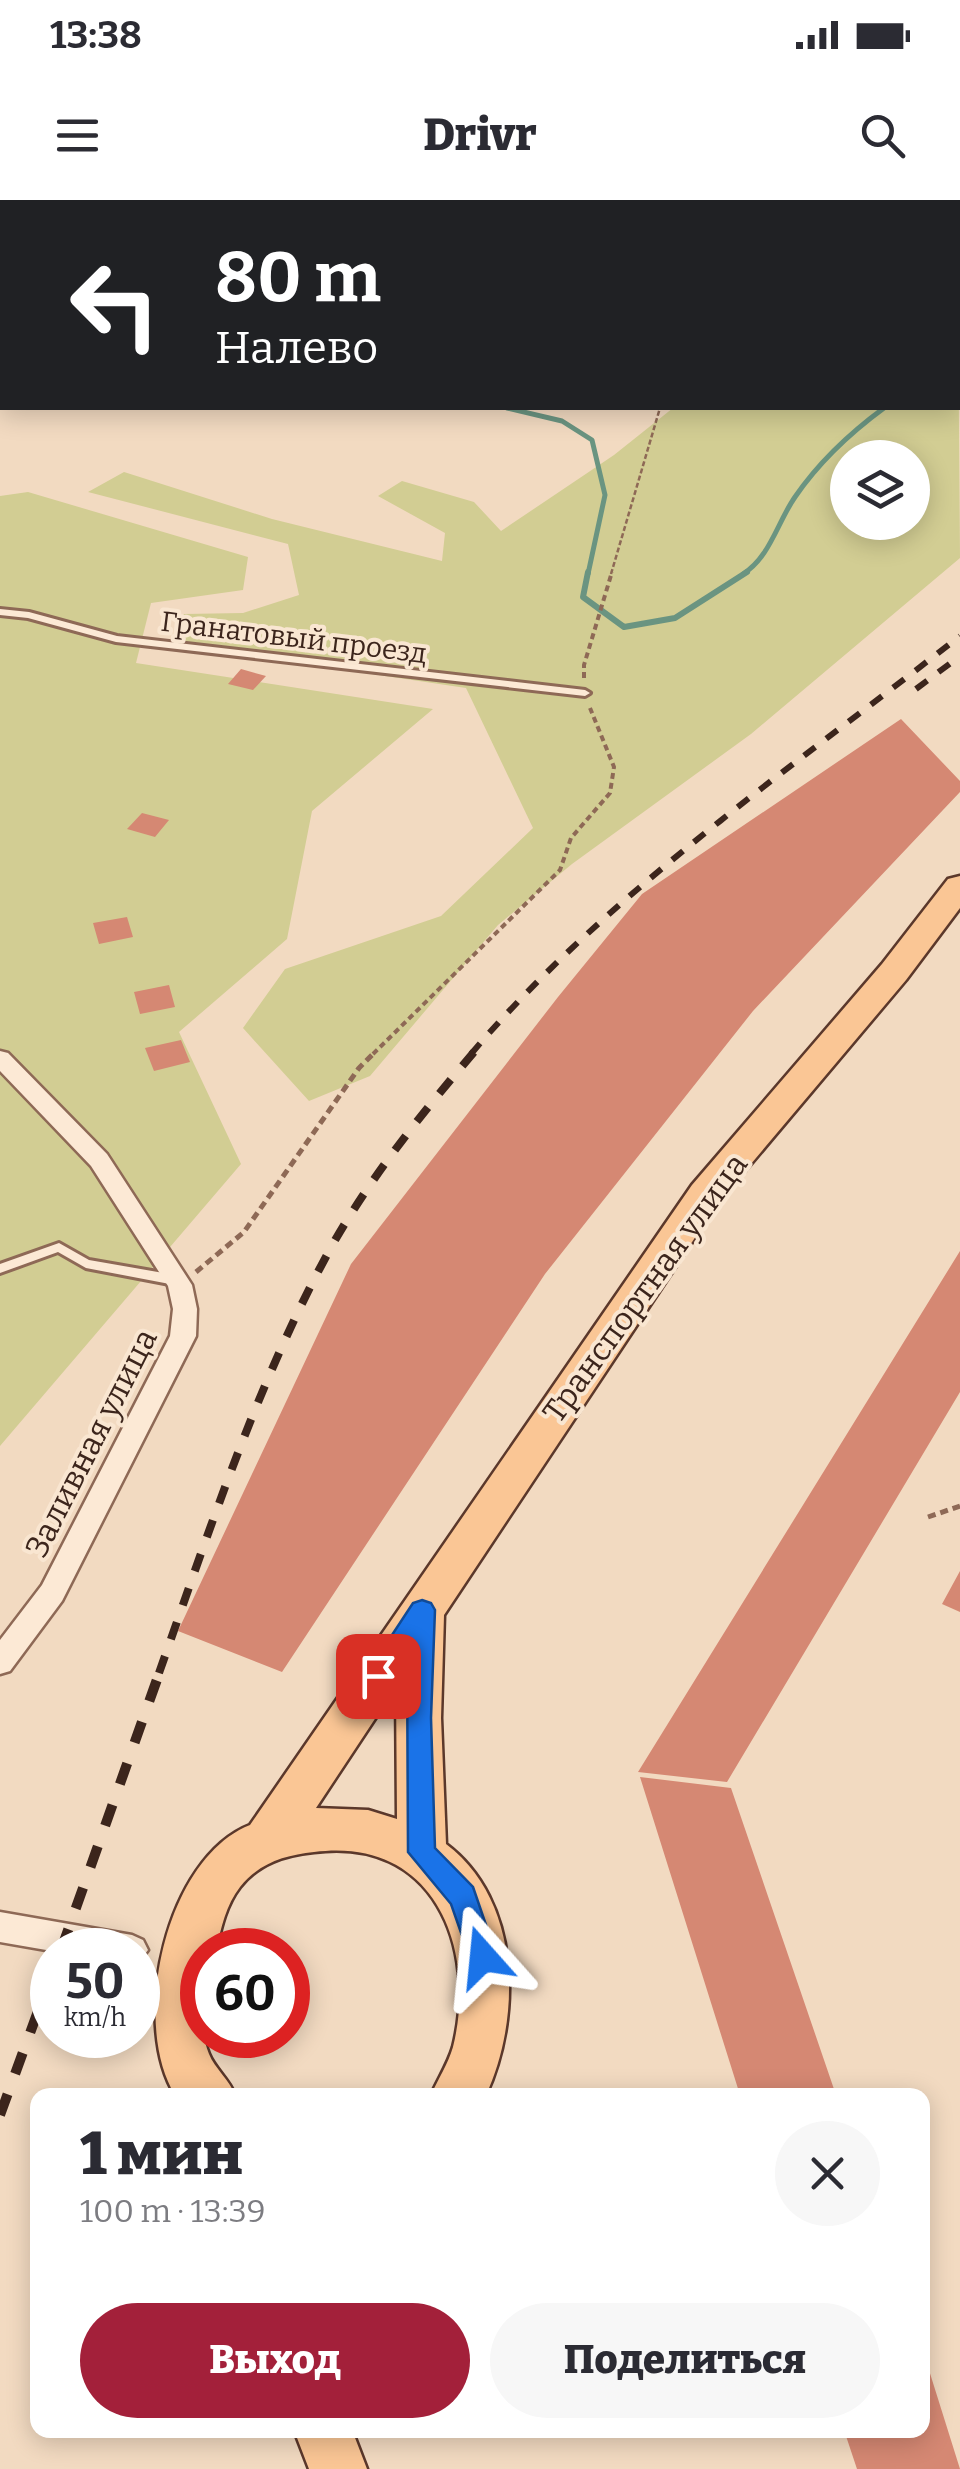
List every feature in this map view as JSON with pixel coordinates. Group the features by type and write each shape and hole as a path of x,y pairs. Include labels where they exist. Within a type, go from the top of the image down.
{"main road":[{"name":"Транспортная улица","path":"268,1838 706,1194 894,972 960,886"},
{"path":"422,1610 418,1718 422,1852"},
{"path":"197,1928 203,1906 224,1870 245,1851 268,1838 327,1826 348,1828 422,1852 463,1896 483,1957 484,2025 470,2076 462,2088"},
{"path":"180,2000 176,2018 180,2031"},
{"path":"188,2058 198,2088"}],"street":[{"name":"Заливная улица","path":"0,1058 99,1160 179,1282 185,1309 183,1336 52,1594 0,1662"},
{"path":"0,1927 30,1932"}],"lane":[{"name":"Гранатовый проезд","path":"0,612 29,615 116,638 585,693"},
{"path":"0,1269 59,1247 86,1264 179,1282"}],"path":[{"path":"179,1282 244,1232 359,1068 560,870 570,838 610,794 614,767 585,693 584,666 659,410"},
{"path":"928,1516 960,1506"}],"shaded area":[{"path":"670,410 959,410 960,558 751,734 572,864 498,925 370,1076 309,1101 243,1028 285,969 441,916 533,828 466,688 169,644 184,614 243,613 299,595 288,544 88,492 124,472 272,519 442,561 445,533 378,496 402,481 474,502 501,531 614,455"},
{"path":"28,492 248,557 243,590 151,603 136,663 433,709 312,811 287,939 179,1032 241,1164 0,1446 0,496"}],"building":[{"path":"241,669 266,676 253,690 228,684"},
{"path":"901,719 960,781 960,792 753,1011 545,1274 282,1672 178,1631 351,1264 558,997 642,894"},
{"path":"142,813 169,820 155,837 127,829"},
{"path":"127,917 133,937 99,944 93,923"},
{"path":"169,985 175,1007 140,1014 134,992"},
{"path":"181,1040 190,1062 154,1071 145,1048"},
{"path":"960,1251 960,1392 727,1782 638,1772"},
{"path":"960,1571 960,1612 942,1604"},
{"path":"640,1777 731,1788 834,2088 738,2088"},
{"path":"930,2373 960,2469 857,2469 847,2438 930,2438"}],"waterway":[{"path":"515,410 562,421 592,440 605,495 588,574"},
{"path":"743,574 767,549 795,497 814,472 882,410"},
{"path":"588,572 583,597 624,627 675,618 747,572"}],"railway":[{"path":"471,1054 524,996 642,886 960,636"},
{"path":"916,689 960,656"},
{"path":"159,1673 259,1400 307,1293 365,1192 474,1052"},
{"path":"69,1928 160,1671"},
{"path":"0,2115 30,2033"}],"route":[{"path":"378,1676 422,1610 418,1718 422,1852 463,1896 483,1957"}]}
